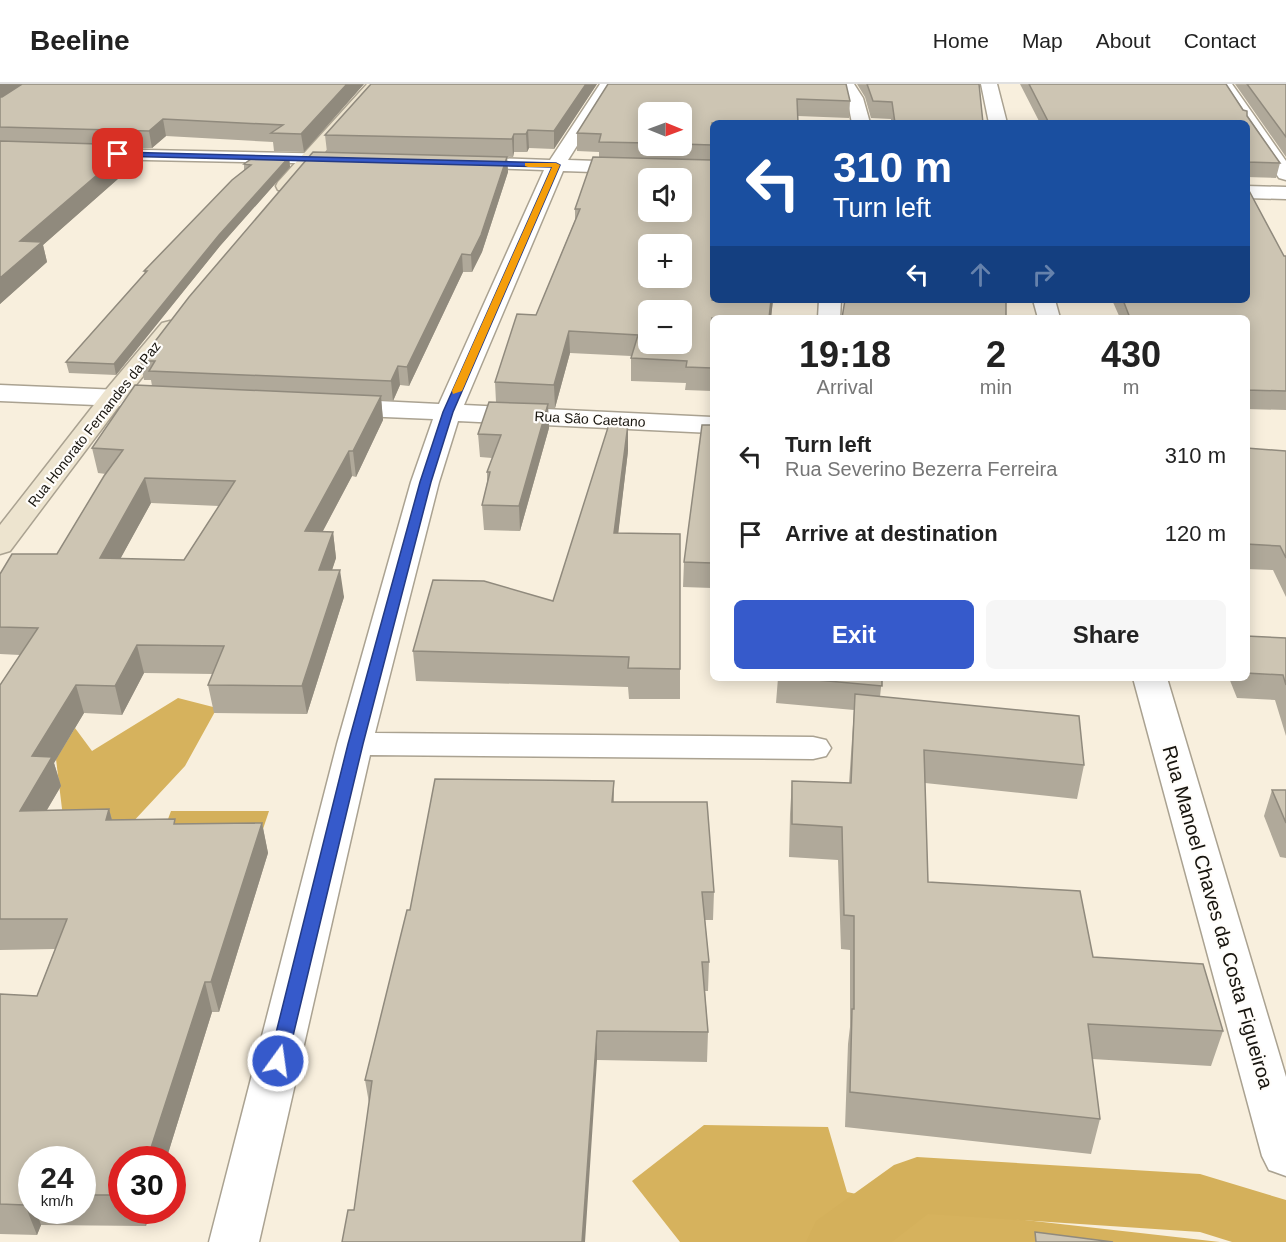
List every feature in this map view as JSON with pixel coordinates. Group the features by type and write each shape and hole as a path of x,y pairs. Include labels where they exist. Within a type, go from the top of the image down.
{"main road":[{"path":"270,205 308,158 376,84"},
{"name":"Rua Honorato Fernandes da Paz","path":"0,545 113,397 180,315"}],"street":[{"path":"234,1242 355,744 425,482 448,412 556,165 608,84"},
{"path":"989,84 997,120"},
{"path":"1224,84 1249,120"},
{"path":"851,91 860,120"},
{"path":"1250,122 1286,174"},
{"path":"0,152 367,160"},
{"path":"450,162 710,171"},
{"path":"1250,192 1286,194"},
{"path":"0,393 173,400"},
{"name":"Rua São Caetano","path":"316,406 710,425"},
{"name":"Rua Manoel Chaves da Costa Figueiroa","path":"1150,681 1286,1156"},
{"path":"355,744 813,748"}],"shaded area":[{"path":"178,698 217,708 185,766 117,839 69,867 56,759 75,728 92,751"},
{"path":"171,811 269,811 260,838 161,838"},
{"path":"704,1125 828,1127 847,1192 928,1209 1220,1242 680,1242 632,1181"}],"building":[{"path":"22,84 347,84 301,134 271,133 283,125 163,119 149,131 0,127 0,97"},
{"path":"371,84 586,84 554,131 528,130 526,134 514,134 512,139 325,135"},
{"path":"608,84 846,84 850,101 797,99 798,120 710,120 710,145 692,144 692,102 638,102 638,143 599,142 601,134 577,133"},
{"path":"867,84 979,84 983,120 895,120 892,102 873,101"},
{"path":"1029,84 1226,84 1243,110 1247,111 1250,120 1047,120"},
{"path":"1247,84 1286,84 1286,137"},
{"path":"1250,120 1280,163 1250,162"},
{"path":"0,141 132,145 20,241 42,242 0,278"},
{"path":"313,152 507,157 481,235 471,255 462,254 407,367 398,366 391,381 149,371 155,361 140,361 189,297"},
{"path":"254,157 289,157 219,235 114,364 66,362 147,271 144,271 232,180 251,165 244,164"},
{"path":"593,157 710,160 710,303 771,303 769,315 710,315 710,368 686,367 687,361 631,358 638,335 569,331 554,385 495,382 517,314 536,315 580,209 575,209"},
{"path":"1250,192 1286,256 1286,391 1250,390 1250,315 1129,315 1124,303 1250,303"},
{"path":"844,303 1006,303 1006,315 842,315"},
{"path":"135,385 381,396 353,451 349,451 305,531 333,532 319,570 340,570 302,686 208,685 224,646 137,645 115,686 76,685 32,756 52,757 20,811 109,809 106,820 175,819 174,824 262,823 211,982 205,982 152,1146 108,1146 108,1195 96,1195 96,1146 18,1146 18,1205 0,1204 0,994 37,996 67,919 0,919 0,685 38,628 0,627 0,574 12,554 57,554 104,476 123,450 92,448","holes":["145,478 235,481 184,560 100,558"]},
{"path":"489,402 548,404 519,506 482,505 490,472 487,472 501,435 478,434"},
{"path":"610,421 628,424 614,533 680,534 680,669 628,668 629,657 413,651 433,580 484,581 553,601"},
{"path":"702,425 710,425 710,563 684,562"},
{"path":"1250,448 1286,451 1286,558 1280,546 1250,544"},
{"path":"1250,636 1286,638 1286,685 1283,675 1250,673"},
{"path":"828,681 882,681 882,686"},
{"path":"855,694 1079,716 1084,765 924,750 928,882 1080,891 1093,957 1203,964 1223,1031 1088,1024 1100,1119 850,1092 852,1009 854,1009 854,916 844,915 842,827 792,824 792,781 851,783"},
{"path":"435,779 614,781 612,802 707,802 714,892 702,892 709,962 702,962 708,1032 597,1031 582,1242 342,1242 348,1210 354,1210 372,1081 365,1080 407,910 410,910"},
{"path":"1272,790 1286,790 1286,823"},
{"path":"1035,1232 1113,1242 1036,1242"}],"waterway":[{"path":"840,1242 917,1185 1200,1203 1276,1226"}],"slow traffic":[{"path":"457,391 556,165 528,164"}],"route":[{"path":"118,154 556,165 448,412 425,482 355,744 278,1061"}]}
